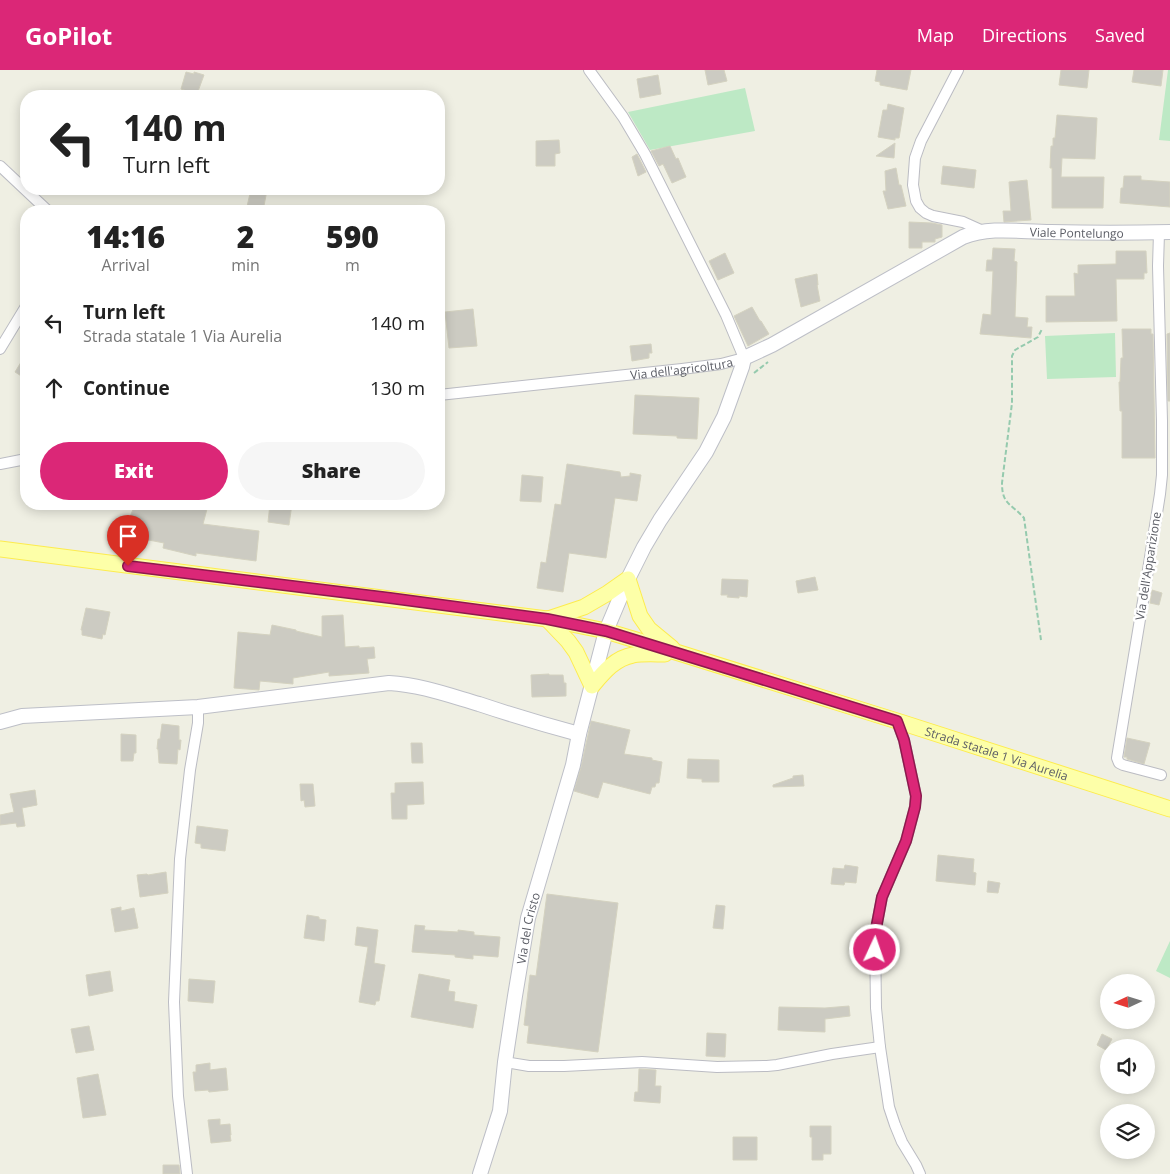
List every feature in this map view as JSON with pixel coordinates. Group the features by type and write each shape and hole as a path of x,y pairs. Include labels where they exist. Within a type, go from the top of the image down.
{"main road":[{"name":"Strada statale 1 Via Aurelia","path":"0,548 547,619 606,631 897,721 1170,809"},
{"path":"628,579 640,616 649,629 679,653 625,657 606,669 592,686 576,652 547,619 584,607 628,579"}],"street":[{"path":"589,70 616,106 645,154 726,315 744,358"},
{"path":"958,70 920,141 915,158 913,185 916,201 926,213 963,222 983,231"},
{"path":"0,166 20,185"},
{"path":"31,195 42,205"},
{"name":"Via dell'agricoltura","path":"445,394 682,369 721,364 744,358 772,345 963,237 983,231"},
{"name":"Viale Pontelungo","path":"983,231 1164,233"},
{"name":"Via dell'Apparizione","path":"1161,775 1123,765 1117,758 1162,475 1158,266 1164,233"},
{"path":"0,349 20,316"},
{"name":"Via del Cristo","path":"480,1174 500,1111 505,1062 528,918 572,765 578,734 606,631 644,547 706,452 724,417 744,358"},
{"path":"0,464 20,460"},
{"path":"0,722 31,715 198,707 389,683 428,688 578,734"},
{"path":"187,1174 178,1096 174,1002 180,859 190,770 198,723 198,707"},
{"path":"897,721 904,740 916,796 906,841 882,897 875,934 875,984 880,1047 889,1107 902,1142 920,1174"},
{"path":"505,1062 529,1066 642,1062 717,1067 777,1065 880,1047"}],"path":[{"path":"1041,640 1024,518 1005,500 1002,494 1002,483 1012,402 1012,356 1015,350 1038,337 1042,329"}],"green space":[{"path":"1168,70 1170,70 1170,141 1159,140"},
{"path":"745,88 755,131 650,150 628,112"},
{"path":"1115,333 1116,377 1047,379 1045,336"},
{"path":"1170,941 1170,978 1156,971"}],"building":[{"path":"705,70 724,70 727,81 708,85"},
{"path":"877,70 911,70 907,90 880,85 880,82 875,81"},
{"path":"1061,70 1089,70 1087,88 1059,85"},
{"path":"1134,70 1163,70 1161,86 1132,82"},
{"path":"186,72 204,75 198,90 181,89"},
{"path":"658,75 661,94 640,98 637,79"},
{"path":"888,104 904,108 899,138 895,138 895,140 878,137 883,110 887,110"},
{"path":"1057,115 1097,118 1095,159 1062,158 1061,177 1104,177 1103,208 1052,208 1051,146 1053,146 1053,138 1055,138"},
{"path":"559,140 560,153 555,154 555,166 536,166 536,141"},
{"path":"895,143 894,158 876,156"},
{"path":"670,146 676,159 678,158 686,177 672,183 663,164 659,166 651,151"},
{"path":"637,154 646,172 638,176 632,157"},
{"path":"943,166 976,170 974,188 941,184"},
{"path":"896,168 906,206 888,209 883,191 886,191 885,171"},
{"path":"1124,176 1141,176 1141,180 1170,182 1170,207 1120,203"},
{"path":"1027,180 1031,220 1004,222 1003,211 1011,211 1009,182"},
{"path":"250,195 266,195 264,205 247,205"},
{"path":"909,222 942,225 942,237 935,239 935,242 922,242 922,248 909,248"},
{"path":"993,248 1015,249 1014,261 1017,262 1015,317 1028,318 1027,327 1032,327 1031,338 980,334 983,314 991,315 993,271 986,271 987,260 992,260"},
{"path":"1116,251 1146,251 1147,273 1144,273 1144,279 1116,279 1117,321 1046,322 1046,296 1075,296 1074,273 1078,274 1078,265 1116,264"},
{"path":"725,253 734,273 718,280 709,261"},
{"path":"817,274 820,301 801,307 795,279"},
{"path":"752,307 769,334 748,346 734,316"},
{"path":"473,309 477,346 449,348 445,312"},
{"path":"1122,329 1151,329 1151,334 1153,334 1155,458 1122,458 1122,411 1120,411 1119,382 1121,358 1123,358"},
{"path":"1170,333 1170,401 1168,401 1167,334"},
{"path":"651,344 652,353 649,353 649,358 632,361 630,346"},
{"path":"20,364 20,375 15,372"},
{"path":"635,395 699,398 697,439 633,434"},
{"path":"567,464 620,472 621,477 630,476 630,473 641,475 637,501 615,498 606,558 569,553 563,592 537,588 541,562 546,563 555,504 561,505"},
{"path":"522,475 543,477 541,502 520,501"},
{"path":"133,510 207,510 203,524 259,531 256,561 196,553 196,556 163,548 164,543 123,535"},
{"path":"269,510 291,510 289,525 268,522"},
{"path":"815,577 818,590 798,593 796,581"},
{"path":"722,579 748,580 747,597 739,596 739,598 721,595"},
{"path":"1152,590 1162,593 1159,605 1150,603"},
{"path":"86,608 110,612 105,635 103,634 102,639 82,635 81,630"},
{"path":"343,615 345,647 374,647 375,658 367,659 369,673 329,676 329,672 293,678 293,684 260,681 259,690 234,688 238,632 270,635 272,625 322,637 322,616"},
{"path":"531,675 563,675 564,683 566,683 566,696 532,697"},
{"path":"591,721 630,730 624,754 652,758 652,760 662,762 659,783 652,787 650,794 603,782 598,798 574,791"},
{"path":"162,724 179,726 179,740 181,740 177,764 159,763 157,749"},
{"path":"121,734 136,735 136,753 134,753 133,761 121,761"},
{"path":"1127,738 1150,743 1144,764 1124,757"},
{"path":"411,743 422,743 423,763 412,763"},
{"path":"688,759 719,760 719,782 702,782 702,779 687,778"},
{"path":"803,775 804,786 773,787 773,785 793,778 793,776"},
{"path":"423,782 424,804 407,805 407,819 392,819 391,793 395,793 395,783"},
{"path":"300,784 313,784 315,806 305,807 304,800 301,801"},
{"path":"35,790 37,805 22,808 25,826 17,827 16,823 0,825 0,815 14,812 10,794"},
{"path":"197,826 228,830 225,851 201,848 201,844 195,843"},
{"path":"938,855 974,859 975,885 936,881"},
{"path":"845,865 858,867 856,883 845,882 844,885 831,884 833,868 844,869"},
{"path":"166,872 168,893 140,897 137,875"},
{"path":"988,881 1000,883 998,893 987,892"},
{"path":"547,894 618,903 598,1052 527,1043 529,1026 524,1025 530,975 536,976"},
{"path":"716,905 725,906 723,929 713,928"},
{"path":"121,907 121,911 134,908 138,928 115,932 111,909"},
{"path":"307,915 326,920 324,941 304,938"},
{"path":"415,925 425,926 424,930 458,932 458,930 474,932 474,935 500,937 498,957 473,955 473,959 455,957 455,955 412,952"},
{"path":"357,927 378,930 374,963 385,965 379,1001 376,1001 375,1005 359,1002 368,947 355,945"},
{"path":"110,971 113,991 89,996 86,975"},
{"path":"419,974 450,980 448,991 455,992 454,1001 477,1005 473,1028 411,1017"},
{"path":"189,979 215,981 213,1003 188,1001"},
{"path":"849,1006 850,1016 825,1019 825,1032 778,1030 779,1007 825,1008"},
{"path":"89,1026 94,1050 76,1053 71,1029"},
{"path":"707,1033 726,1034 725,1057 706,1056"},
{"path":"1102,1034 1112,1039 1100,1039 1100,1047 1097,1045"},
{"path":"210,1063 210,1070 226,1068 228,1090 195,1091 193,1072 196,1072 196,1065"},
{"path":"639,1069 656,1070 655,1086 661,1086 660,1103 634,1101 635,1092 638,1092"},
{"path":"98,1074 106,1115 83,1118 77,1078"},
{"path":"220,1119 220,1125 230,1124 231,1141 211,1143 208,1120"},
{"path":"810,1126 831,1126 831,1154 823,1154 823,1160 812,1160"},
{"path":"733,1137 757,1137 757,1160 733,1160"},
{"path":"163,1165 179,1165 180,1174 163,1174"}],"route":[{"path":"128,566 547,619 606,631 897,721 904,740 916,796 915,807 906,841 882,897 875,934 875,950"}]}
